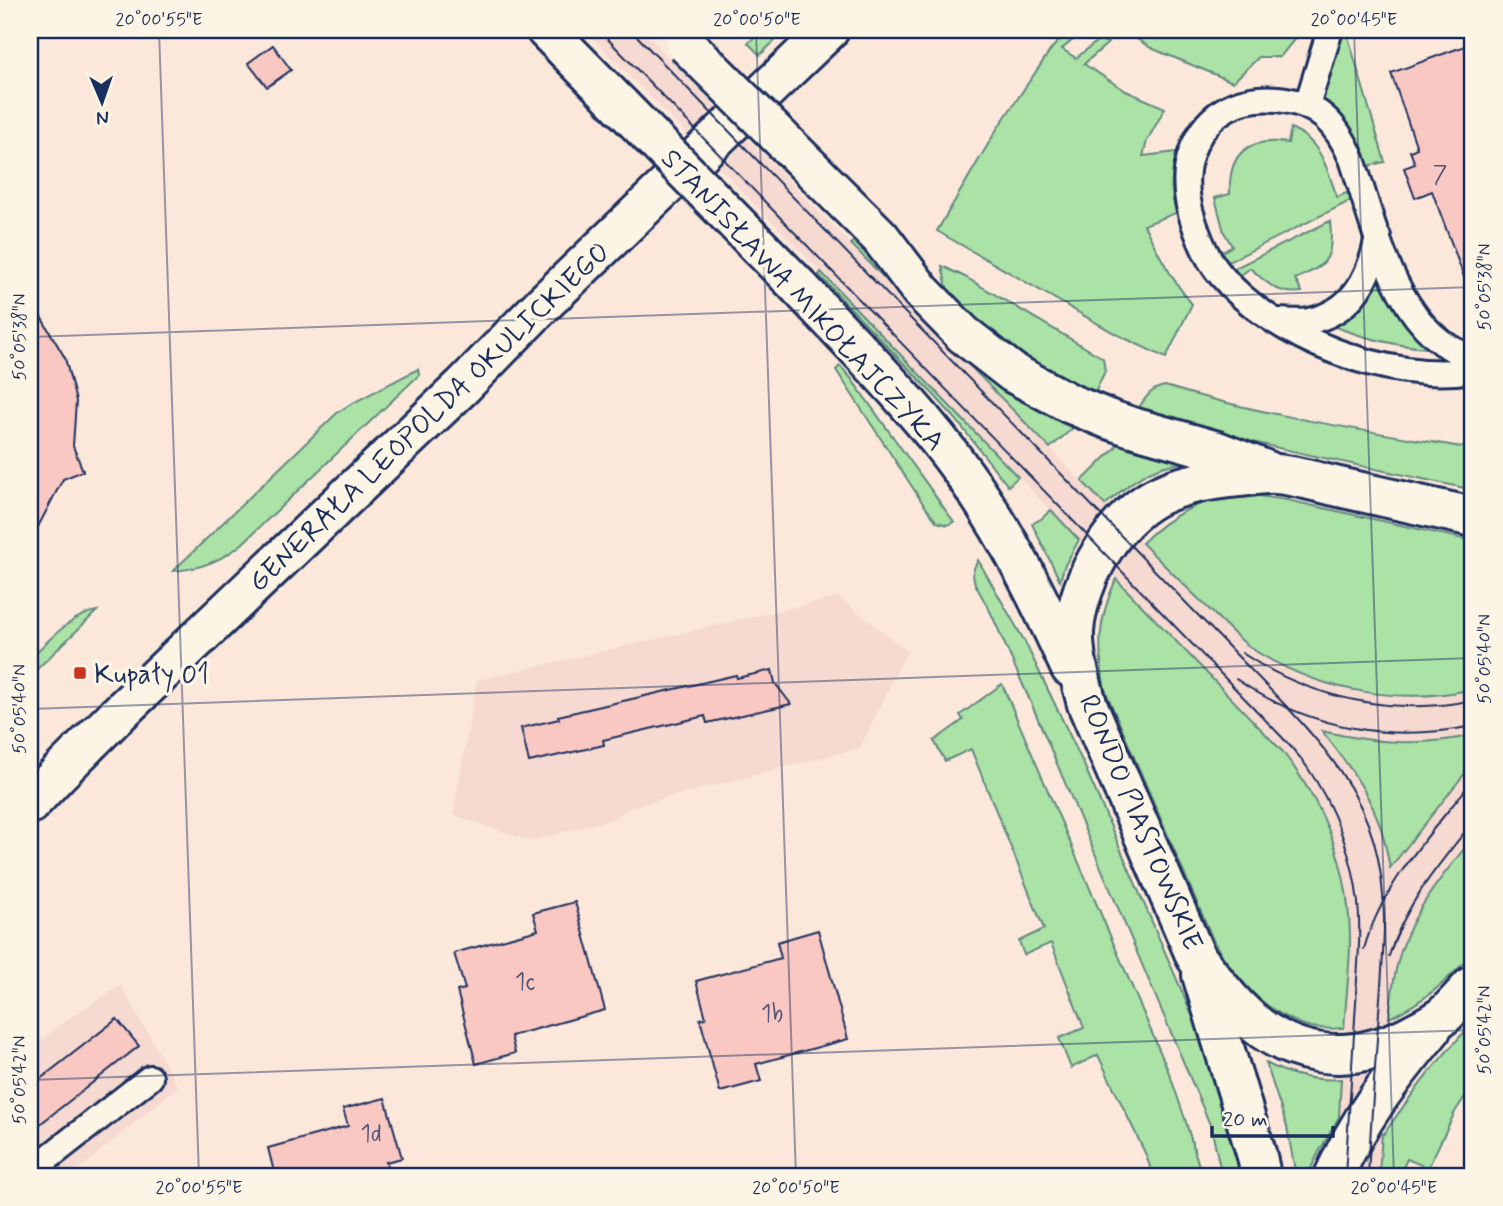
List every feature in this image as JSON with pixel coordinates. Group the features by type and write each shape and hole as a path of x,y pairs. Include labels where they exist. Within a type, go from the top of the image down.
{"street":[{"name":"STANISŁAWA MIKOŁAJCZYKA","path":"546,30 799,287 896,390 967,477 1013,549 1087,704"},
{"name":"GENERAŁA LEOPOLDA OKULICKIEGO","path":"30,804 115,717 453,396 550,297 829,30"},
{"path":"680,37 880,237 921,291 987,354 1013,373 1071,404 1132,427 1217,451 1276,474"},
{"name":"RONDO PIASTOWSKIE","path":"1473,517 1276,474 1185,486 1146,504 1117,531 1102,550 1081,593 1074,634 1087,704 1196,957 1241,1011 1270,1034 1291,1046 1314,1053 1352,1054 1376,1049 1419,1030 1443,1016 1473,985"},
{"path":"1196,957 1261,1176"},
{"path":"1334,1176 1346,1148 1372,1104 1443,1016"}],"lane":[{"path":"1307,105 1330,30"},
{"path":"1473,357 1445,346 1430,333 1409,307 1396,284 1345,142 1334,126 1307,105 1290,100 1248,99 1214,116 1204,128 1189,156 1185,172 1186,191 1190,212 1205,252 1233,288 1275,321 1325,348 1404,369 1458,373 1473,370"},
{"path":"1275,321 1308,321 1325,316 1351,299 1361,288 1369,272 1378,237"},
{"path":"30,1172 150,1078"}],"shaded area":[{"path":"585,30 642,30 1142,543 1231,630 1261,655 1296,672 1335,686 1463,691 1473,689 1473,735 1412,743 1352,738 1323,732 1343,757 1369,799 1391,868 1473,763 1473,838 1419,910 1408,930 1397,964 1389,1018 1379,1176 1335,1176 1349,967 1349,928 1336,848 1327,822 1300,774 1283,752"},
{"path":"839,597 907,651 860,748 631,807 613,819 531,841 453,815 477,680"},
{"path":"121,985 178,1087 71,1176 30,1176 30,1049 65,1021"}],"green space":[{"path":"762,30 786,30 760,55 748,43"},
{"path":"1069,30 1085,30 1062,49 1076,58 1100,39 1108,43 1084,64 1126,91 1165,108 1147,141 1143,156 1177,152 1172,182 1176,213 1144,225 1172,276 1192,304 1166,358 1116,334 937,231 997,129 1052,48"},
{"path":"1123,30 1302,30 1280,57 1259,57 1233,82 1151,48"},
{"path":"1339,30 1346,30 1385,162 1367,166 1355,137 1344,120 1321,98"},
{"path":"1291,128 1310,140 1322,156 1337,197 1349,192 1352,200 1228,262 1221,253 1232,246 1224,232 1215,198 1230,194 1233,168 1243,151 1262,143 1288,143"},
{"path":"1330,221 1331,243 1326,259 1315,270 1295,279 1302,292 1279,290 1250,268 1240,276 1233,269"},
{"path":"853,241 960,350 1080,422 1050,448 851,244"},
{"path":"942,266 1103,358 1105,371 1094,395 1058,377 988,331 949,296"},
{"path":"821,272 1018,477 1008,486 954,417 819,275"},
{"path":"1381,280 1400,317 1413,334 1429,348 1380,341 1333,326 1354,313"},
{"path":"840,366 954,522 948,525 937,522 924,505 836,370"},
{"path":"418,369 419,375 242,544 210,563 173,571 338,412"},
{"path":"1165,386 1280,415 1473,449 1473,490 1262,444 1136,412 1151,392"},
{"path":"1121,439 1204,460 1165,466 1148,472 1105,505 1082,481"},
{"path":"1241,495 1287,500 1473,541 1473,689 1419,696 1365,692 1338,686 1286,668 1241,640 1142,543 1164,524 1187,510"},
{"path":"1051,510 1079,540 1064,567 1060,581 1032,524"},
{"path":"978,560 1025,642 1085,767 1219,1077 1247,1176 1222,1176 1211,1127 1035,712 991,613 975,584 973,575"},
{"path":"1116,579 1283,752 1313,797 1334,844 1346,893 1350,947 1344,1028 1311,1027 1295,1022 1267,1005 1232,969 1214,942 1105,690 1100,646 1102,621"},
{"path":"97,611 30,676 30,658 69,623 87,613"},
{"path":"1002,684 1170,1075 1202,1176 1153,1176 1146,1155 1098,1055 1071,1068 1059,1038 1084,1028 1051,943 1024,955 1019,941 1044,929 971,749 945,761 934,741 963,720 960,715"},
{"path":"1322,731 1398,742 1435,741 1473,735 1473,763 1390,868 1382,832 1373,808 1353,773"},
{"path":"1473,838 1473,954 1434,990 1414,1005 1389,1018 1397,965 1415,918 1452,863"},
{"path":"1473,1023 1473,1084 1455,1112 1428,1168 1407,1159 1399,1176 1379,1176 1382,1133 1384,1134 1437,1063"},
{"path":"1266,1063 1302,1077 1341,1079 1339,1117 1307,1176 1296,1176 1287,1127"}],"building":[{"path":"1473,43 1473,292 1470,293 1432,191 1415,198 1404,168 1415,164 1410,151 1417,148 1391,73"},
{"path":"273,45 291,70 267,87 248,63"},
{"path":"30,298 65,358 76,401 73,446 83,471 63,479 30,542"},
{"path":"772,670 775,683 791,704 707,723 705,716 603,740 604,745 529,762 521,728 559,719 558,716 736,675 737,678"},
{"path":"575,902 605,1010 511,1036 515,1053 476,1064 457,991 465,989 454,953 538,930 533,913"},
{"path":"818,930 848,1039 756,1064 761,1081 720,1092 700,1019 706,1018 696,981 781,958 777,942"},
{"path":"117,1019 139,1046 30,1132 30,1087"},
{"path":"385,1098 402,1158 386,1162 391,1176 275,1176 268,1148 348,1126 343,1109"}],"tram line":[{"path":"599,30 1301,758 1334,815 1352,867 1359,914 1356,994"},
{"path":"631,30 1289,709 1340,771 1368,823 1379,863 1384,905 1368,1176"},
{"path":"1242,653 1295,682 1353,700 1413,706 1473,700"},
{"path":"1236,679 1291,709 1350,727 1411,733 1473,726"},
{"path":"1364,949 1372,925 1396,881 1425,839 1473,780"},
{"path":"1389,956 1414,902 1473,822"},
{"path":"1345,1176 1357,987"}],"place":[{"name":"Kupały 01","path":"80,673"}]}
